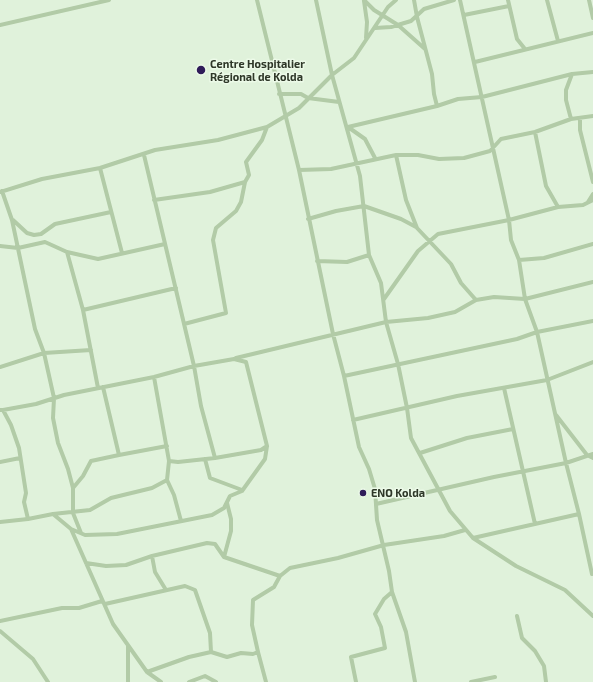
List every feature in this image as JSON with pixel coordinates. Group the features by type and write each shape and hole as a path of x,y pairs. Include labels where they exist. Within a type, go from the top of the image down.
{"street":[{"path":"0,25 109,0"},
{"path":"257,0 299,170 317,261 359,447 369,469 374,489 377,520 384,545 392,592 406,632 415,682"},
{"path":"316,0 332,75 339,102 348,127 357,164 364,206 369,255 381,283 386,322 398,364 407,408 411,438 420,452 450,511 473,538 516,566 565,590 593,616"},
{"path":"364,0 367,22 366,38"},
{"path":"364,0 374,10 398,25 425,49"},
{"path":"80,533 73,513 72,488 68,469 58,443 53,418 54,398 44,353 35,329 12,220 1,191 42,179 100,168 162,148 218,140 267,127 299,108 332,75 354,58 366,38 396,0"},
{"path":"414,0 416,16 432,74 437,106"},
{"path":"375,28 398,25 411,21 424,9 454,0"},
{"path":"460,0 509,220 511,240 519,260 525,299 537,332 554,413 592,574"},
{"path":"508,0 517,39 526,49"},
{"path":"547,0 558,41"},
{"path":"589,0 593,18"},
{"path":"464,15 509,6"},
{"path":"475,62 593,33"},
{"path":"348,127 437,106 458,99 482,97 572,74 593,72"},
{"path":"572,74 566,90 566,100 572,119"},
{"path":"279,94 301,94 308,98 339,102"},
{"path":"299,170 331,169 396,154 418,155 439,159 464,158 490,151 501,138 535,132 572,119 593,116"},
{"path":"580,119 580,130 593,182"},
{"path":"184,324 226,314 213,240 216,228 236,211 241,202 248,175 246,162 262,140 267,127"},
{"path":"348,127 365,139 375,158"},
{"path":"535,132 546,186 558,207"},
{"path":"396,154 406,200 417,228 451,264 461,283 476,300"},
{"path":"144,155 194,366 201,406 215,458"},
{"path":"100,168 122,253"},
{"path":"154,200 210,192 245,182"},
{"path":"384,299 418,251 438,234 509,220 558,207 583,205 591,201 593,194"},
{"path":"308,219 336,211 364,206 401,219 417,228"},
{"path":"12,220 27,233 34,235 41,234 55,224 111,212"},
{"path":"0,246 18,248 46,242 67,252 98,258 165,244"},
{"path":"519,260 544,258 593,244"},
{"path":"67,252 83,310 98,388"},
{"path":"317,261 347,262 369,255"},
{"path":"28,518 24,502 26,493 19,448 11,425 2,410 36,404 54,398 154,377 194,366 234,359 386,322 428,318 455,312 476,300 494,297 525,299 593,282"},
{"path":"83,310 176,288"},
{"path":"344,376 517,339 537,332 593,321"},
{"path":"0,367 44,353 91,350"},
{"path":"53,514 70,529 85,535 117,534 212,516 224,508 230,496 242,491 265,459 268,446 246,362 234,359"},
{"path":"353,420 457,396 547,380 593,362"},
{"path":"154,377 158,409 169,461 167,480 174,495 181,522"},
{"path":"104,387 119,455"},
{"path":"504,388 535,524"},
{"path":"554,413 587,455 593,458"},
{"path":"420,452 467,438 513,429"},
{"path":"72,488 83,476 91,461 167,446"},
{"path":"169,461 178,462 215,458 261,450 268,446"},
{"path":"376,504 523,471 566,463 593,454"},
{"path":"0,462 20,458"},
{"path":"205,459 210,478 242,491"},
{"path":"0,522 90,510 111,498 152,488 167,480"},
{"path":"224,557 231,531 231,519 227,502"},
{"path":"473,538 579,514"},
{"path":"70,529 113,624 147,672 161,682"},
{"path":"266,682 252,625 253,600 274,587 280,576 290,568 338,558 384,545 444,536 465,530"},
{"path":"86,563 106,566 126,565 152,556 207,543 215,544 224,557 280,576"},
{"path":"152,556 155,572 166,590"},
{"path":"0,620 62,608 79,608 185,586 195,590 210,633 211,652"},
{"path":"356,682 351,656 385,648 381,627 375,614 384,599 392,592"},
{"path":"517,616 522,638 535,650 544,666 546,682"},
{"path":"0,631 33,659 48,682"},
{"path":"128,645 128,682"},
{"path":"147,672 189,657 211,652 227,657 241,653 253,654 258,652"},
{"path":"189,682 206,676 216,682"},
{"path":"471,682 495,678"}],"place":[{"name":"Centre Hospitalier Régional de Kolda","path":"201,70"},
{"name":"ENO Kolda","path":"363,493"}]}
